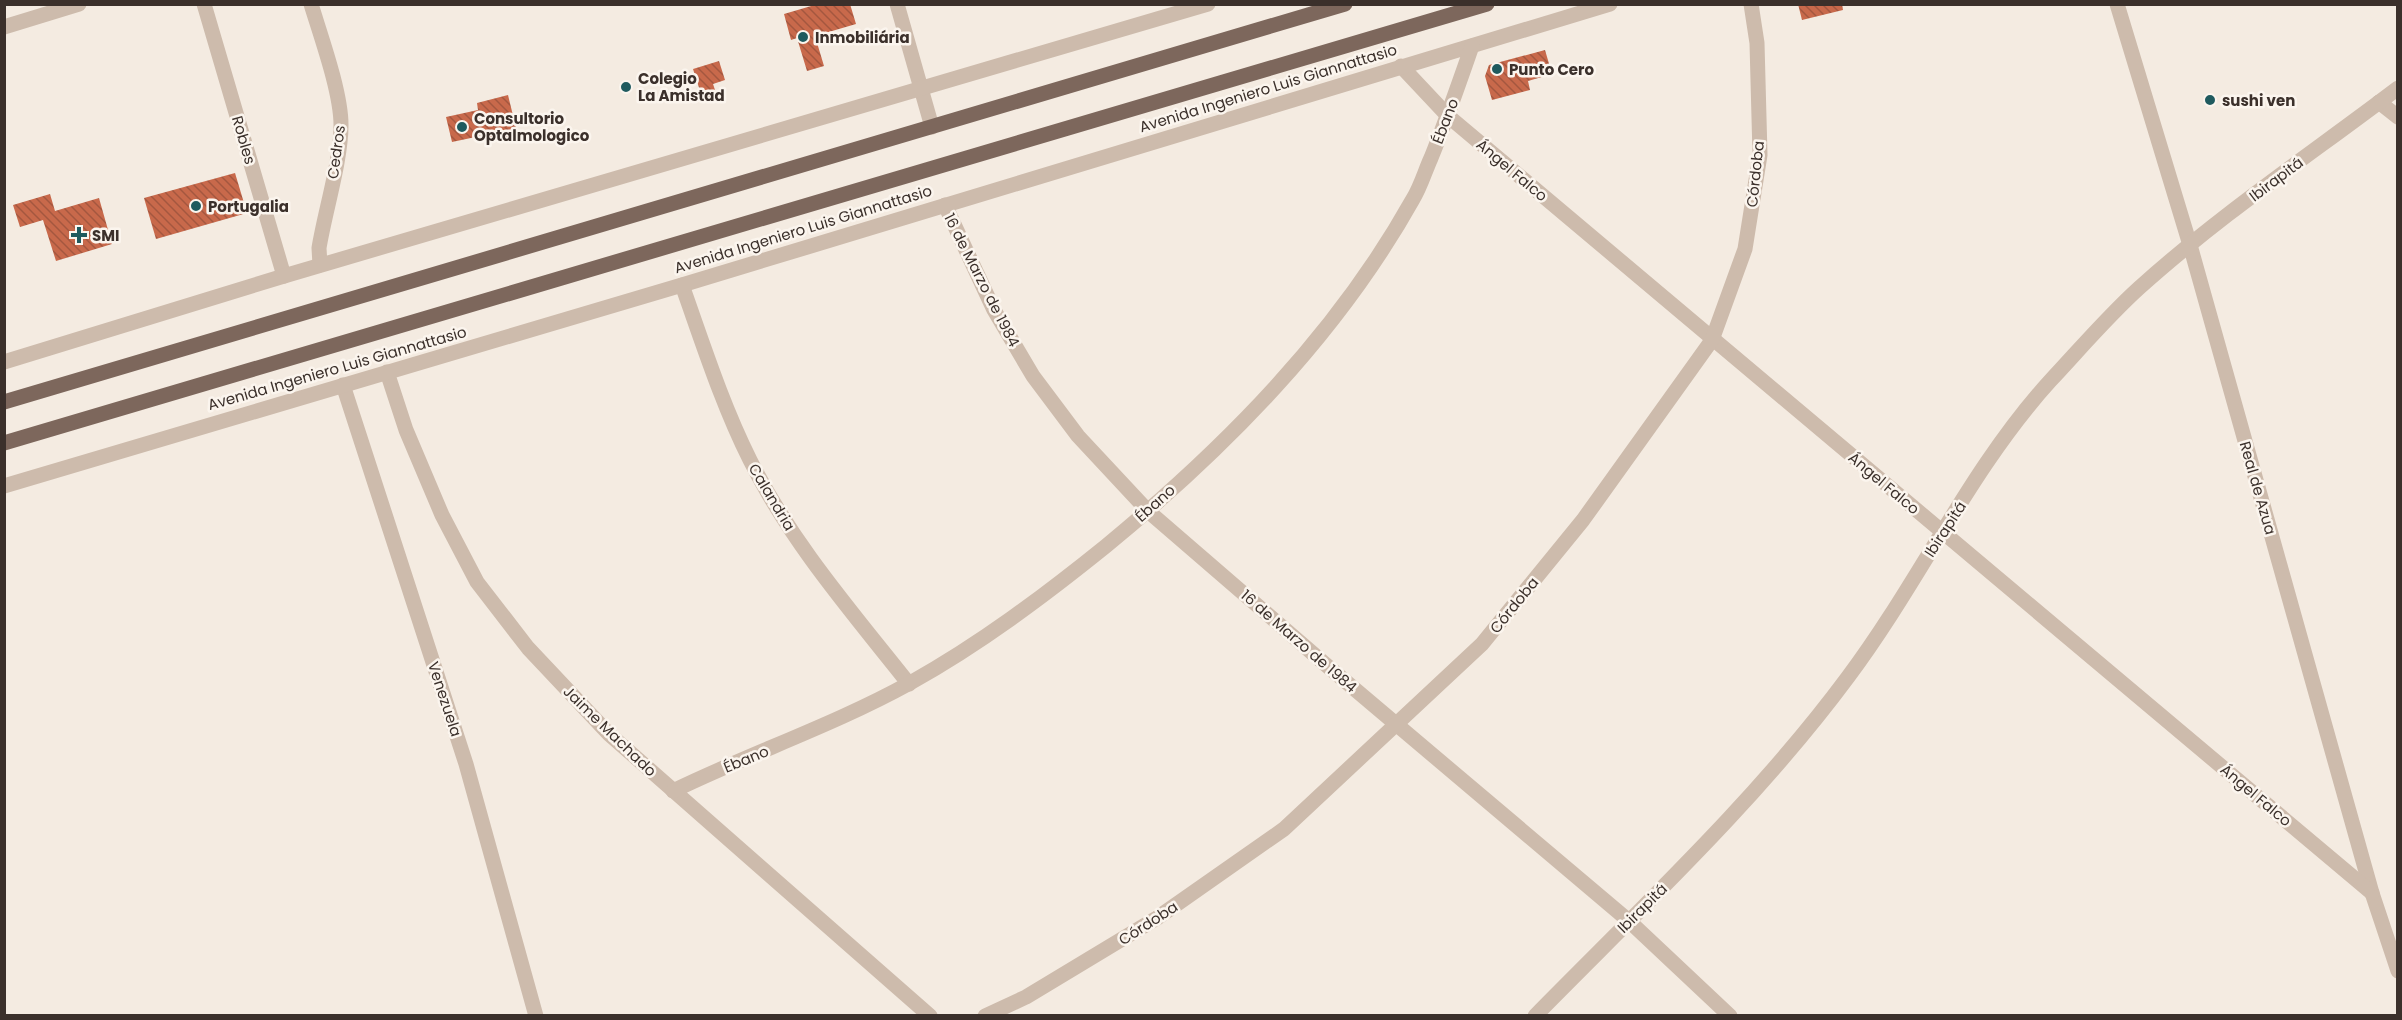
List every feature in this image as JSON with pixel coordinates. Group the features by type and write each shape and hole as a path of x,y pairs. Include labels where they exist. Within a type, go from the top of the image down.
{"main road":[{"name":"Avenida Ingeniero Luis Giannattasio","path":"4,443 1487,4"},
{"path":"4,402 1335,6"}],"street":[{"path":"4,27 79,4"},
{"name":"Robles","path":"204,4 284,276"},
{"name":"Cedros","path":"311,4 339,107 341,125 340,144 319,248 320,265"},
{"path":"897,4 932,127"},
{"path":"4,362 320,265 1208,4"},
{"name":"Avenida Ingeniero Luis Giannattasio","path":"4,486 682,285 1610,4"},
{"name":"Córdoba","path":"985,1016 1026,997 1157,918 1284,829 1482,644 1583,520 1712,340 1745,249 1760,155 1757,43 1751,4"},
{"name":"Real de Azua","path":"2117,4 2190,244 2372,893 2397,971"},
{"name":"Ébano","path":"673,791 807,734 909,684 954,657 1045,596 1148,511 1249,417 1334,318 1380,255 1415,197 1448,116 1472,46"},
{"name":"Ángel Falco","path":"1401,66 1448,116 2372,893"},
{"name":"Ibirapitá","path":"1535,1016 1688,863 1767,777 1849,676 1944,532 2003,437 2049,382 2137,290 2190,244 2397,88"},
{"path":"2379,102 2397,117"},
{"name":"16 de Marzo de 1984","path":"945,205 994,310 1033,376 1078,436 1148,511 1629,921 1730,1016"},
{"name":"Calandria","path":"682,285 722,397 751,461 787,525 833,589 909,684"},
{"name":"Jaime Machado","path":"387,372 406,430 442,515 477,582 528,648 609,734 930,1016"},
{"name":"Venezuela","path":"343,385 466,764 536,1016"}],"building":[{"name":"Inmobiliária","path":"818,4 850,4 856,24 815,36 824,66 807,71 797,38 791,40 784,14"},
{"path":"1798,4 1842,4 1843,10 1802,20"},
{"path":"1545,50 1552,74 1528,81 1530,90 1492,100 1485,76 1489,65"},
{"path":"719,61 725,80 713,84 718,99 704,103 693,69"},
{"path":"508,95 518,136 487,143 485,135 452,142 446,117 478,110 477,103"},
{"name":"Portugalia","path":"235,173 247,213 156,239 144,198"},
{"name":"SMI","path":"50,194 55,211 99,198 112,244 56,261 43,220 20,227 13,205"}],"place":[{"name":"Inmobiliária","path":"803,37"},
{"name":"Punto Cero","path":"1497,69"},
{"name":"Colegio La Amistad","path":"626,87"},
{"name":"sushi ven","path":"2210,100"},
{"name":"Consultorio Optalmologico","path":"462,127"},
{"name":"Portugalia","path":"196,206"},
{"name":"SMI","path":"79,235"}]}
